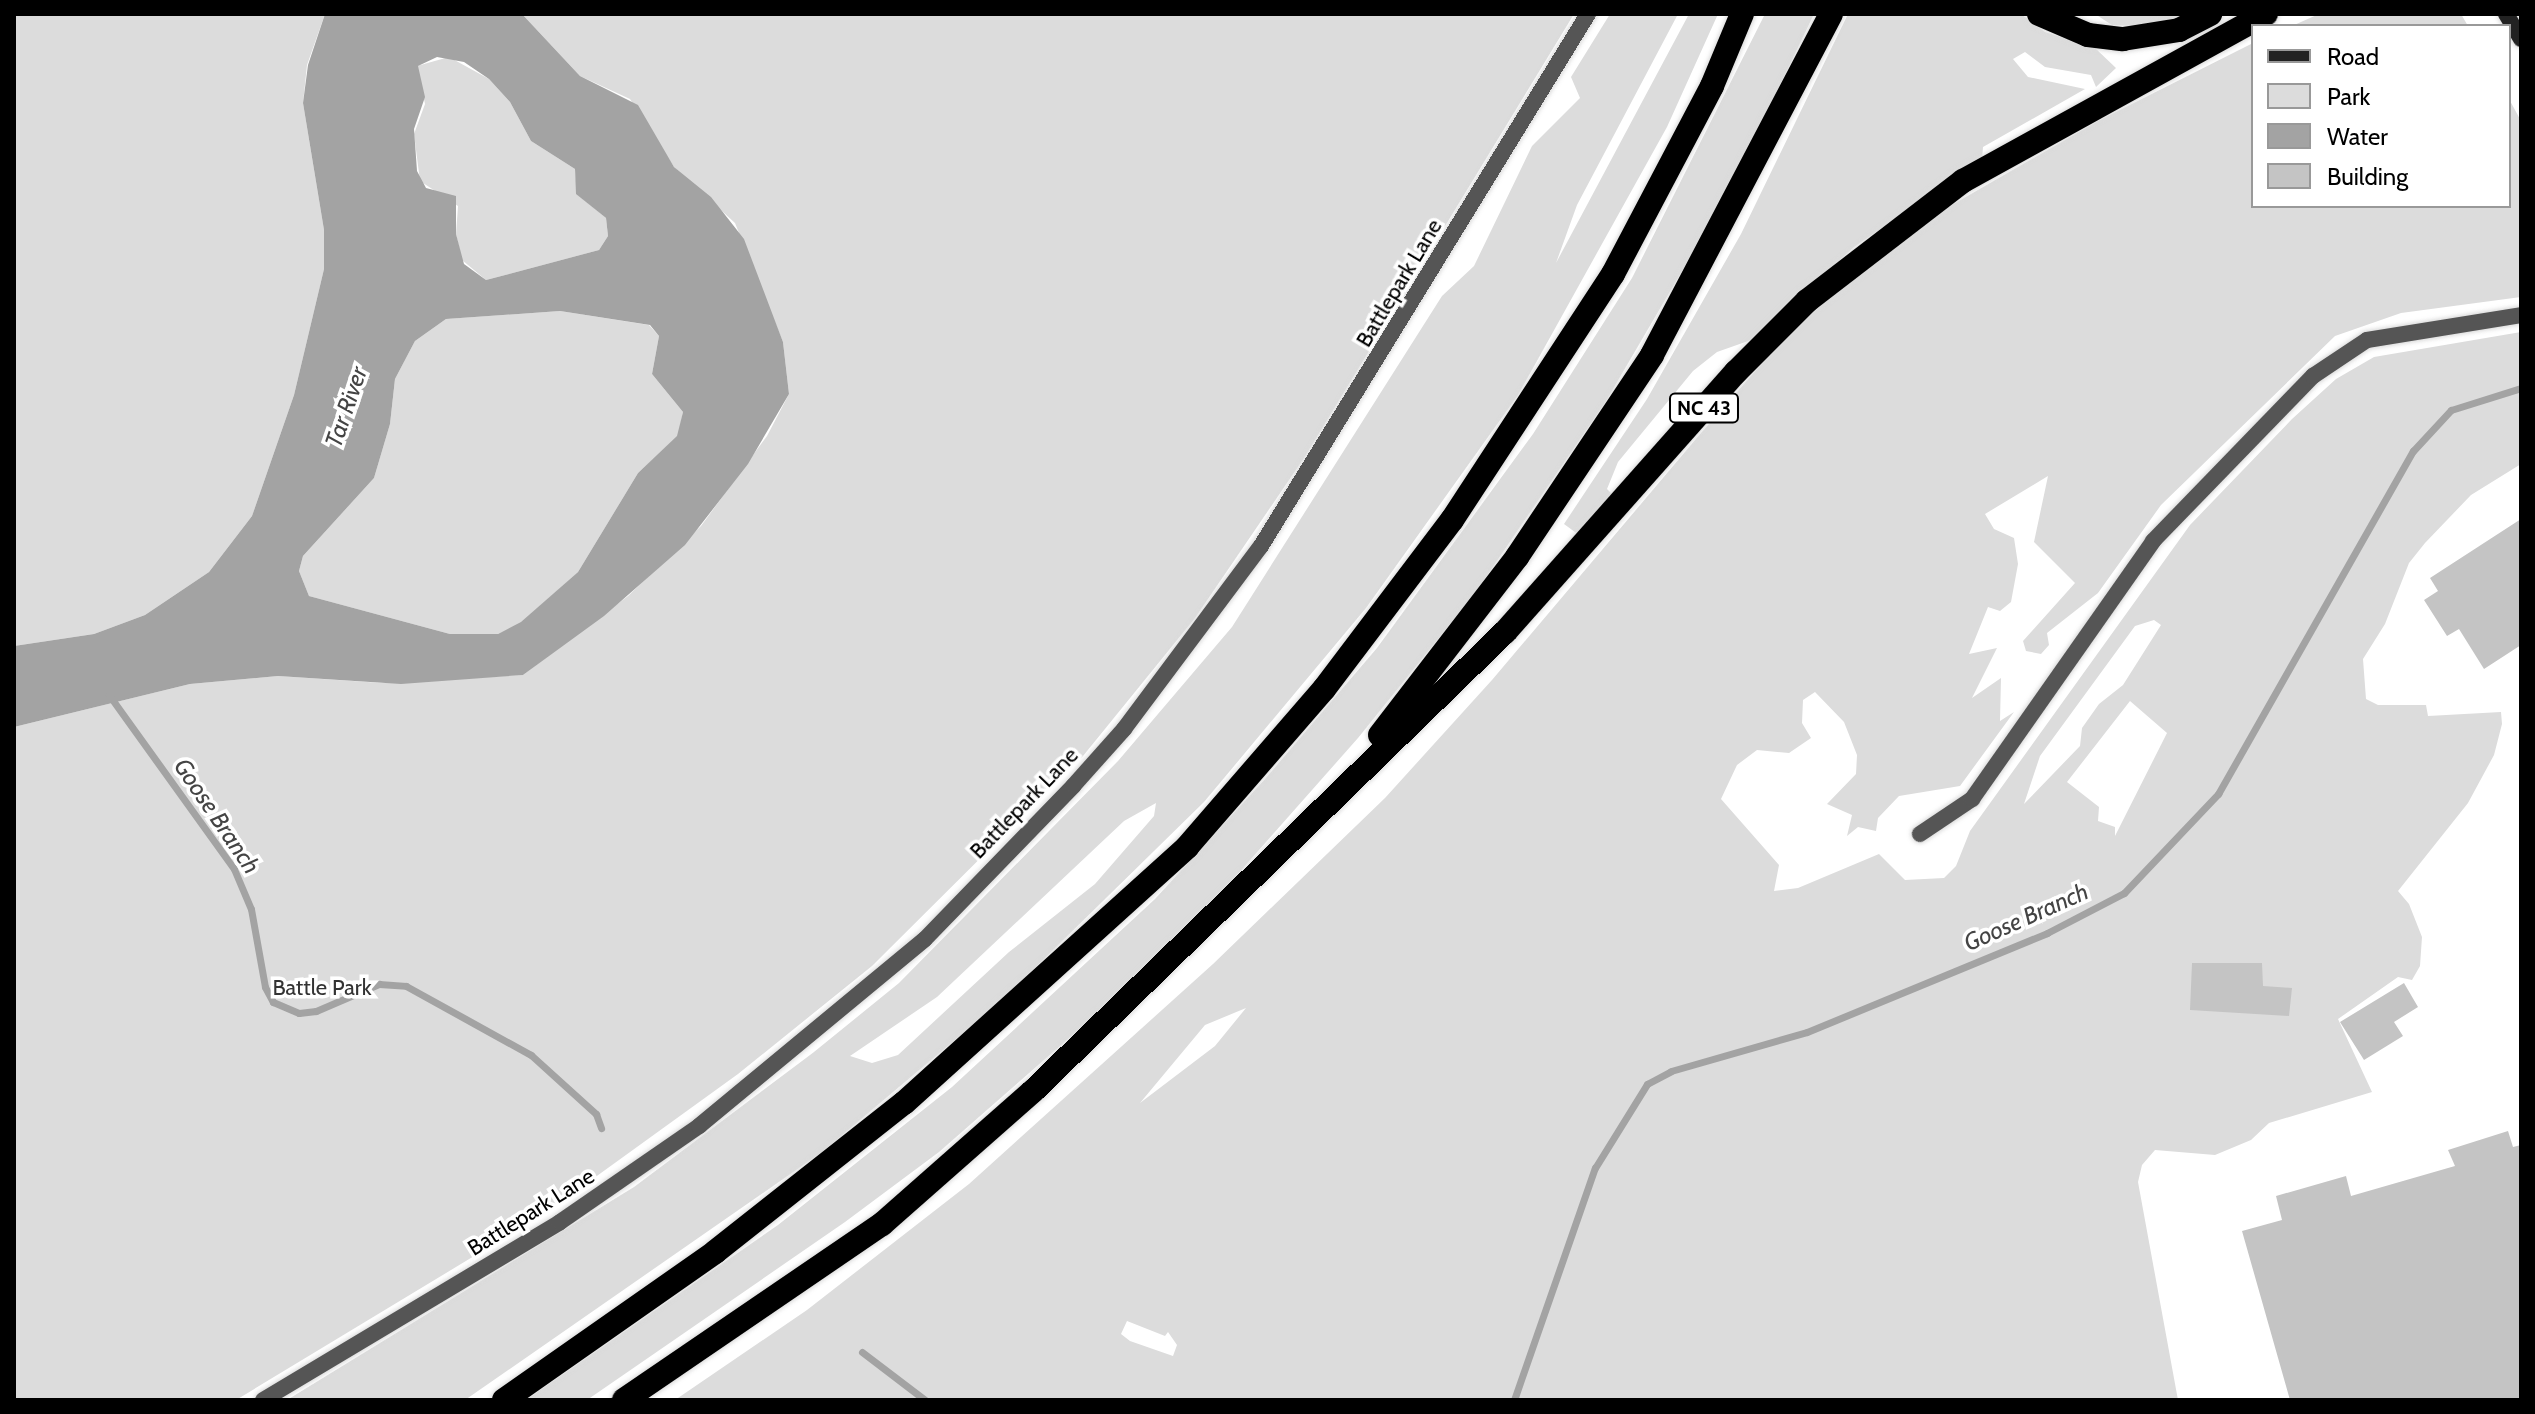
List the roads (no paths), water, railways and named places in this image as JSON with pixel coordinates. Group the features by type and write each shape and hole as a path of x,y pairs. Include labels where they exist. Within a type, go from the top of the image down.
{"highway":[{"path":"504,1400 715,1252 893,1112 1187,847 1324,689 1452,520 1613,274 1712,86 1742,14"},
{"path":"624,1400 882,1224 1033,1091 1226,907 1396,717 1517,557 1652,355 1831,14"},
{"path":"2039,14 2088,35 2123,39 2179,30 2210,14"},
{"name":"NC 43","path":"1226,907 1505,632 1736,372 1807,301 1963,181 2266,14"}],"main road":[{"path":"2506,14 2521,39"}],"street":[{"name":"Battlepark Lane","path":"263,1400 560,1222 699,1126 914,949 1074,785 1170,670 1270,533 1588,14"},
{"path":"1920,834 1972,799 2153,541 2313,376 2367,340 2521,315"}],"water":[{"name":"Tar River","path":"325,14 522,14 580,76 638,105 674,167 711,197 744,239 783,342 789,394 748,464 685,545 604,616 523,675 401,684 278,676 190,684 14,727 14,646 94,634 145,615 209,572 252,516 294,395 324,269 324,230 303,103 308,65","holes":["437,57 464,62 489,79 510,102 531,141 575,169 576,194 606,218 608,236 599,250 486,280 464,264 456,234 456,196 426,188 417,171 414,129 425,97 418,66","560,311 650,325 659,336 652,374 683,412 677,436 638,473 578,572 521,622 498,634 450,634 309,596 299,571 303,556 374,478 390,424 395,379 415,341 446,319"]}],"waterway":[{"name":"Goose Branch","path":"1514,1400 1595,1168 1647,1084 1671,1071 1807,1032 2047,933 2124,893 2218,794 2413,451 2451,410 2521,388"},
{"name":"Goose Branch","path":"109,695 234,869 251,909 265,987 273,1002 299,1013 316,1011 379,984 406,986 531,1055 596,1114 601,1128"},
{"name":"Goose Branch","path":"862,1352 925,1400"}],"park label":[{"name":"Battle Park","path":"322,988"}]}
